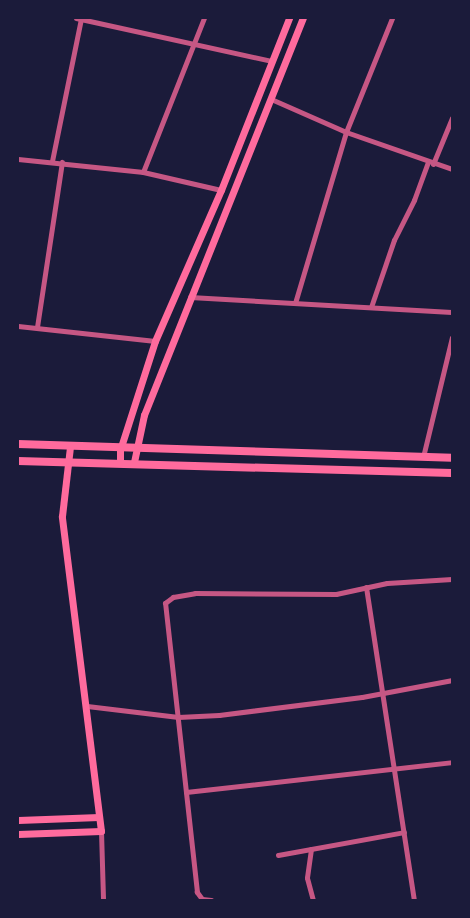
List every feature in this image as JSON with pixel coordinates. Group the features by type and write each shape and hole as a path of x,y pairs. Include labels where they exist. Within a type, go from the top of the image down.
{"highway":[{"path":"18,444 120,450 452,458"},
{"path":"18,461 67,463 134,462 452,473"}],"main road":[{"path":"120,462 120,450 155,342 221,190 289,18"},
{"path":"134,462 135,450 144,415 303,18"},
{"path":"18,834 101,831 62,516 70,447"},
{"path":"18,820 99,817"}],"street":[{"path":"52,161 79,18 272,61"},
{"path":"143,172 204,18"},
{"path":"295,303 346,132 392,18"},
{"path":"271,99 346,132 430,163 452,169"},
{"path":"371,307 394,240 452,118"},
{"path":"18,159 62,162 143,172 221,190"},
{"path":"37,327 62,162"},
{"path":"190,297 452,312"},
{"path":"18,326 155,342"},
{"path":"424,457 452,336"},
{"path":"211,900 202,899 197,892 165,603 172,597 195,593 336,594 366,588 452,579"},
{"path":"366,588 396,770 414,900"},
{"path":"87,706 178,716 219,715 384,693 452,680"},
{"path":"186,792 396,770 452,762"},
{"path":"101,831 103,900"},
{"path":"278,855 404,832"},
{"path":"311,849 306,878 313,900"}]}
